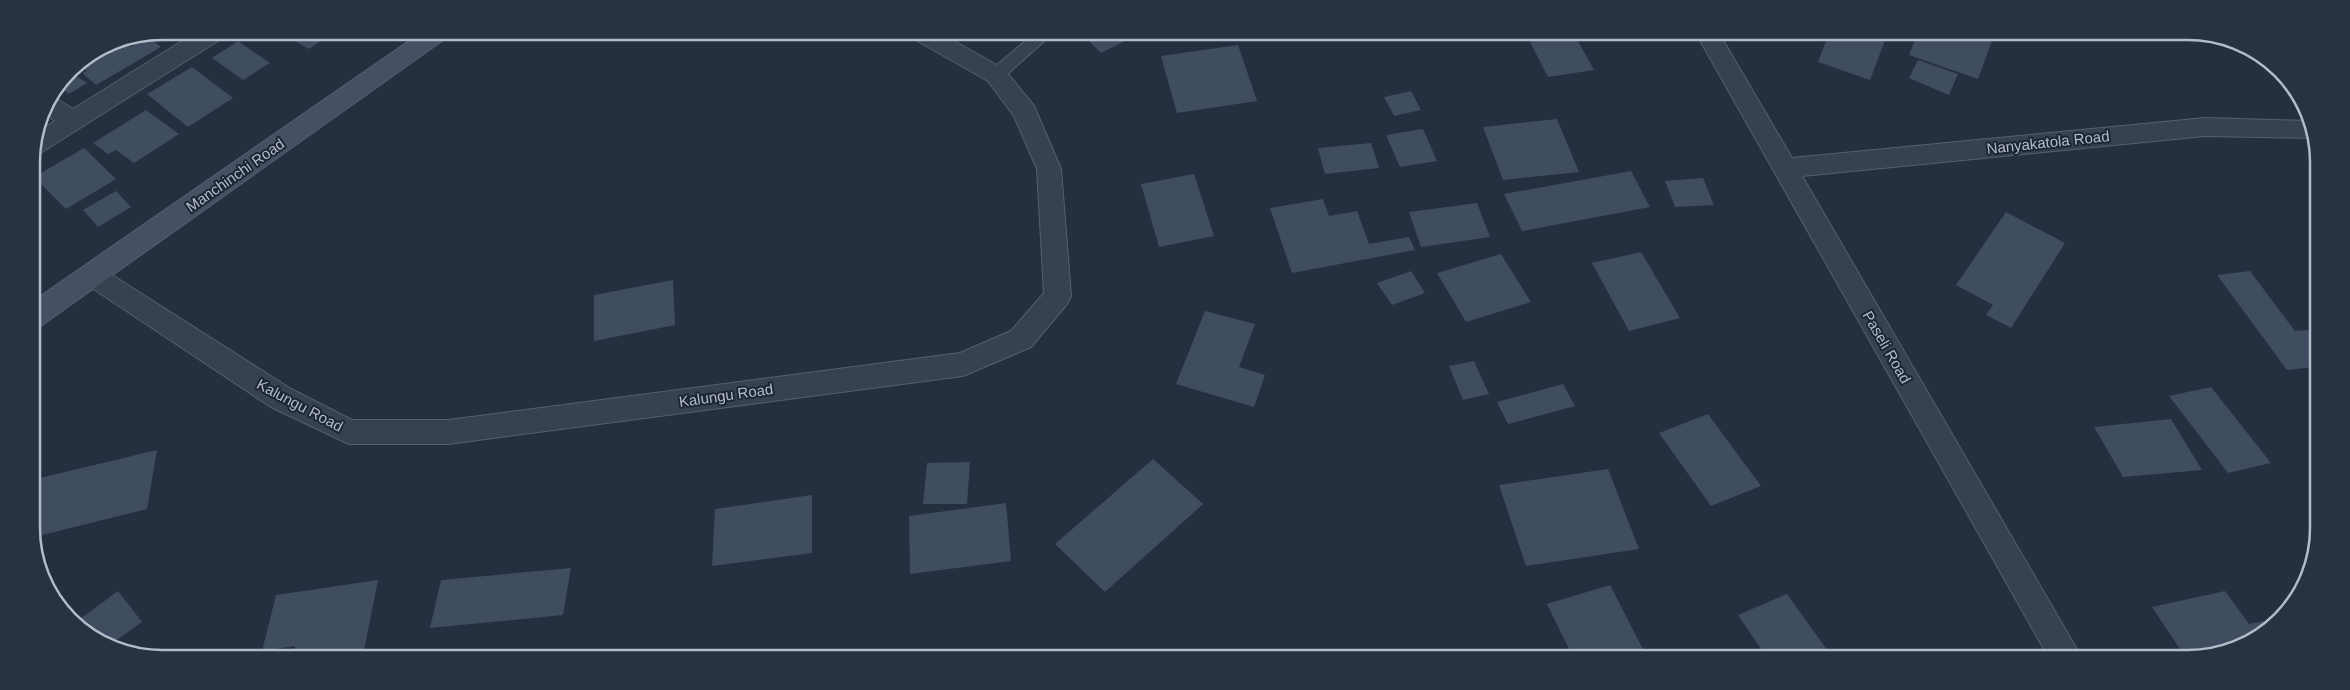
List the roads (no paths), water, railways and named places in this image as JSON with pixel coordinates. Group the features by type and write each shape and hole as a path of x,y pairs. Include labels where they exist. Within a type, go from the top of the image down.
{"main road":[{"name":"Manchinchi Road","path":"40,311 427,40"}],"street":[{"path":"42,140 202,40"},
{"name":"Kalungu Road","path":"92,275 281,398 350,432 448,432 963,364 1021,339 1058,296 1049,169 1025,112 996,75 934,40"},
{"name":"Paseli Road","path":"1713,40 1784,168 2061,650"},
{"path":"53,107 72,121"},
{"name":"Nanyakatola Road","path":"1784,168 2205,127 2306,130"}],"lane":[{"path":"996,75 1037,40"}]}
